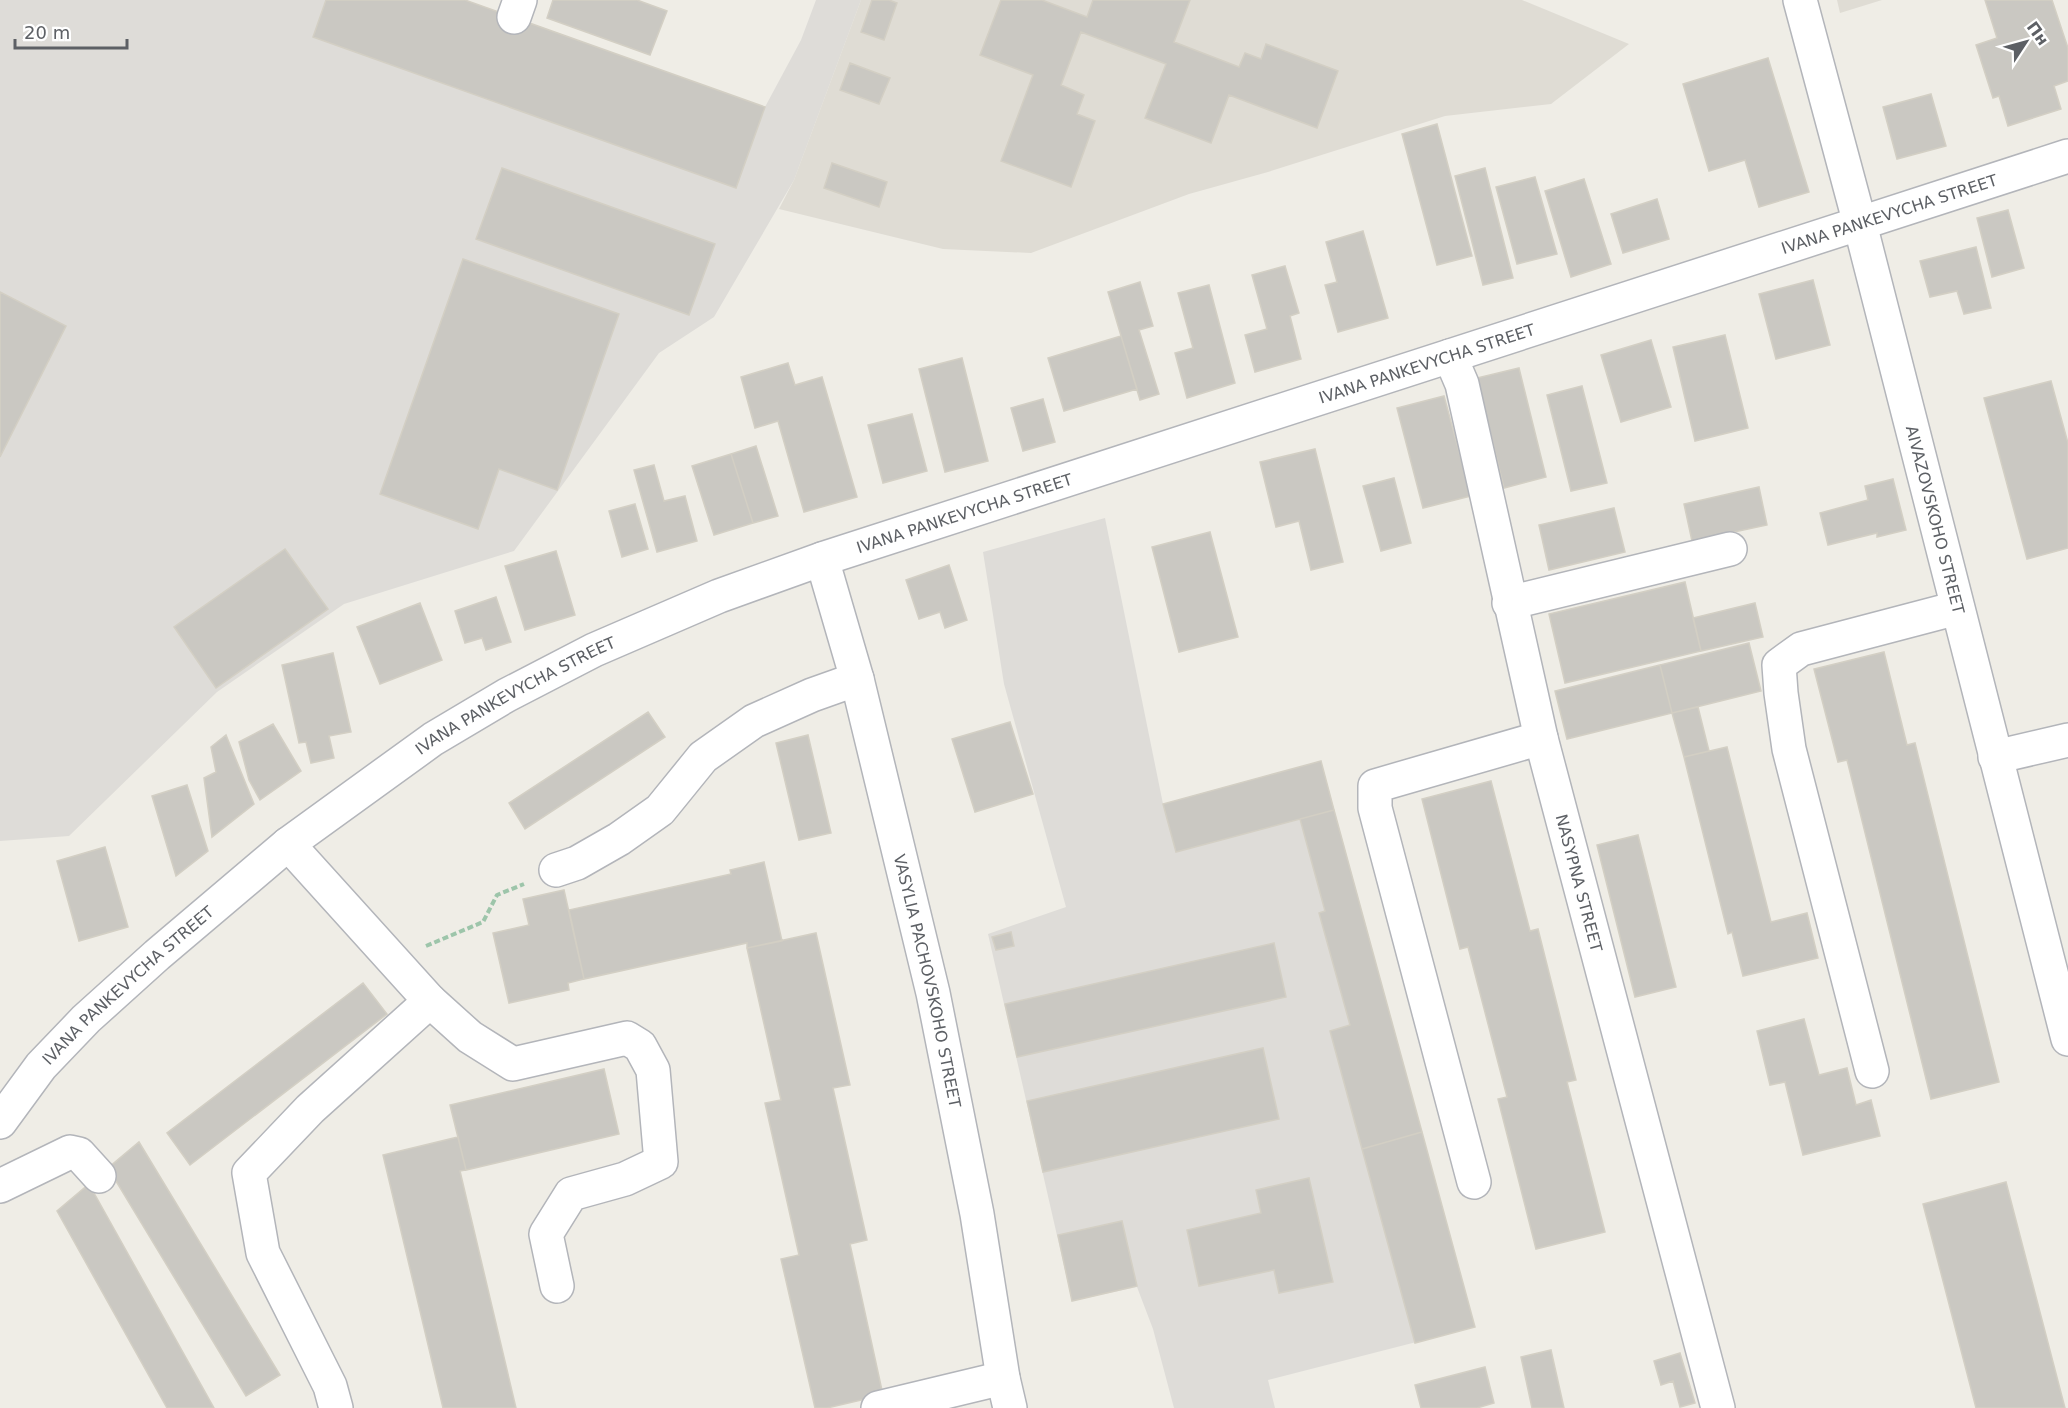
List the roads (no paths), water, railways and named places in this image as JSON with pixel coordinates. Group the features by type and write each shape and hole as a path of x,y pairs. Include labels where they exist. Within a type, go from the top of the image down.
{"street":[{"name":"AIVAZOVSKOHO STREET","path":"1800,0 1860,224 2068,1039"},
{"name":"IVANA PANKEVYCHA STREET","path":"0,1122 41,1066 86,1019 288,844 433,739 507,695 594,650 719,596 822,559 2068,156"},
{"name":"NASYPNA STREET","path":"1450,356 1462,384 1540,738 1718,1408"},
{"path":"1509,603 1730,549"},
{"name":"VASYLIA PACHOVSKOHO STREET","path":"822,559 857,678 933,993 977,1214 1007,1393"},
{"path":"1872,1071 1789,749 1779,665 1801,649 1957,608"},
{"path":"556,870 577,863 619,839 660,810 703,757 754,721 857,678"},
{"path":"1474,1182 1375,808 1375,786 1540,738"},
{"path":"1995,757 2068,740"},
{"path":"288,844 430,1001 470,1037 513,1064 627,1038 640,1046 653,1070 661,1162 625,1179 571,1194 546,1234 557,1286"},
{"path":"336,1408 330,1386 263,1253 249,1173 310,1108 430,1001"},
{"path":"0,1186 70,1152 79,1154 99,1176"},
{"path":"878,1408 1007,1393"}]}
